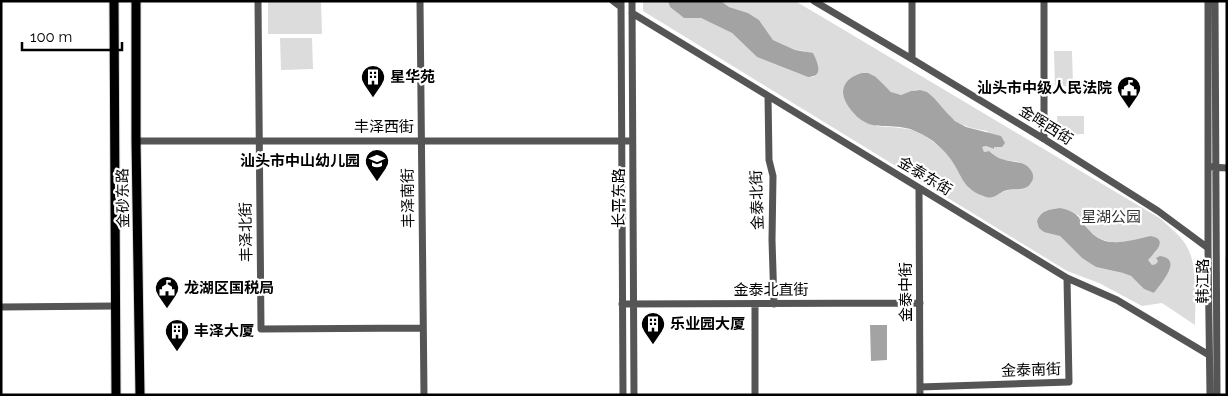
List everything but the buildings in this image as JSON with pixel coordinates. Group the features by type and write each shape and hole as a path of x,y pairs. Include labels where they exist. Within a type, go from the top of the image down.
{"main road":[{"name":"金砂东路","path":"114,1 116,395"},
{"name":"金砂东路","path":"136,1 140,395"}],"street":[{"name":"丰泽北街","path":"258,1 261,329 423,328"},
{"name":"丰泽南街","path":"420,1 424,395"},
{"path":"612,1 621,4"},
{"name":"长平东路","path":"632,1 634,395"},
{"name":"金晖西街","path":"814,1 1044,139 1158,211 1208,248"},
{"path":"912,1 912,59"},
{"path":"1044,1 1044,139"},
{"name":"韩江路","path":"1208,1 1217,395"},
{"name":"韩江路","path":"1210,395 1208,248 1212,167 1215,1"},
{"name":"长平东路","path":"621,4 623,395"},
{"name":"金泰东街","path":"632,12 1067,278 1117,300 1209,354"},
{"name":"金泰北街","path":"768,96 769,160 773,176 774,304"},
{"name":"丰泽西街","path":"136,141 632,141"},
{"path":"1212,167 1227,168"},
{"name":"金泰中街","path":"919,188 920,391"},
{"name":"金泰南街","path":"920,391 1069,382 1067,278"},
{"name":"金泰北直街","path":"622,304 920,303"},
{"path":"755,304 755,395"},
{"path":"1,307 116,306"}],"green space":[{"path":"268,1 321,1 322,34 268,34"},
{"name":"星湖公园","path":"643,1 668,1 670,7 684,18 701,18 732,33 757,57 808,77 814,77 805,51 795,50 773,40 759,20 748,13 729,7 721,1 795,1 1161,219 1181,238 1193,263 1195,273 1195,325 1162,303 1142,306 1099,283 1067,271 643,11","holes":["876,77 888,90 896,94 900,95 916,90 924,92 950,117 958,122 987,131 994,147 993,149 986,146 981,147 984,152 989,151 1004,160 1019,162 1032,172 1030,185 1025,188 983,197 967,185 954,163 938,145 927,137 906,129 875,126","1060,208 1078,215 1090,231 1104,240 1119,242 1150,236 1156,252 1147,260 1152,265 1157,264 1158,261 1170,269 1154,293 1144,289 1131,276 1096,267 1082,258 1060,236 1053,234 1045,211"]},
{"path":"280,38 312,38 313,69 281,70"},
{"path":"1054,51 1072,51 1073,86 1055,86"},
{"path":"1057,116 1084,116 1084,134 1058,135"},
{"path":"1225,257 1227,258 1227,395 1226,395"}],"shaded area":[{"path":"668,1 721,1 729,7 748,13 759,20 773,40 795,50 813,53 818,65 818,72 816,75 808,77 757,57 732,33 701,18 684,18 670,7"},
{"path":"862,73 868,73 876,77 891,92 901,95 911,91 920,90 927,92 955,121 966,127 1001,136 1005,143 1002,147 994,147 994,149 986,146 982,147 984,152 989,151 1000,158 1026,165 1033,173 1031,183 1026,188 1007,190 992,197 983,196 966,184 949,157 928,137 910,129 872,125 865,122 850,108 843,93 843,89 849,80"},
{"path":"1060,208 1075,214 1096,237 1103,240 1119,242 1150,236 1159,240 1160,243 1157,250 1148,260 1152,265 1156,264 1158,261 1156,258 1160,256 1167,258 1170,262 1170,267 1165,278 1154,293 1144,289 1131,276 1096,267 1082,258 1060,236 1044,232 1039,228 1037,221 1043,213"},
{"path":"870,325 887,325 887,360 871,361"}],"place":[{"name":"星华苑","path":"373,98"},
{"name":"汕头市中级人民法院","path":"1129,109"},
{"name":"汕头市中山幼儿园","path":"377,182"},
{"name":"龙湖区国税局","path":"167,309"},
{"name":"乐业园大厦","path":"653,345"},
{"name":"丰泽大厦","path":"177,352"}]}
